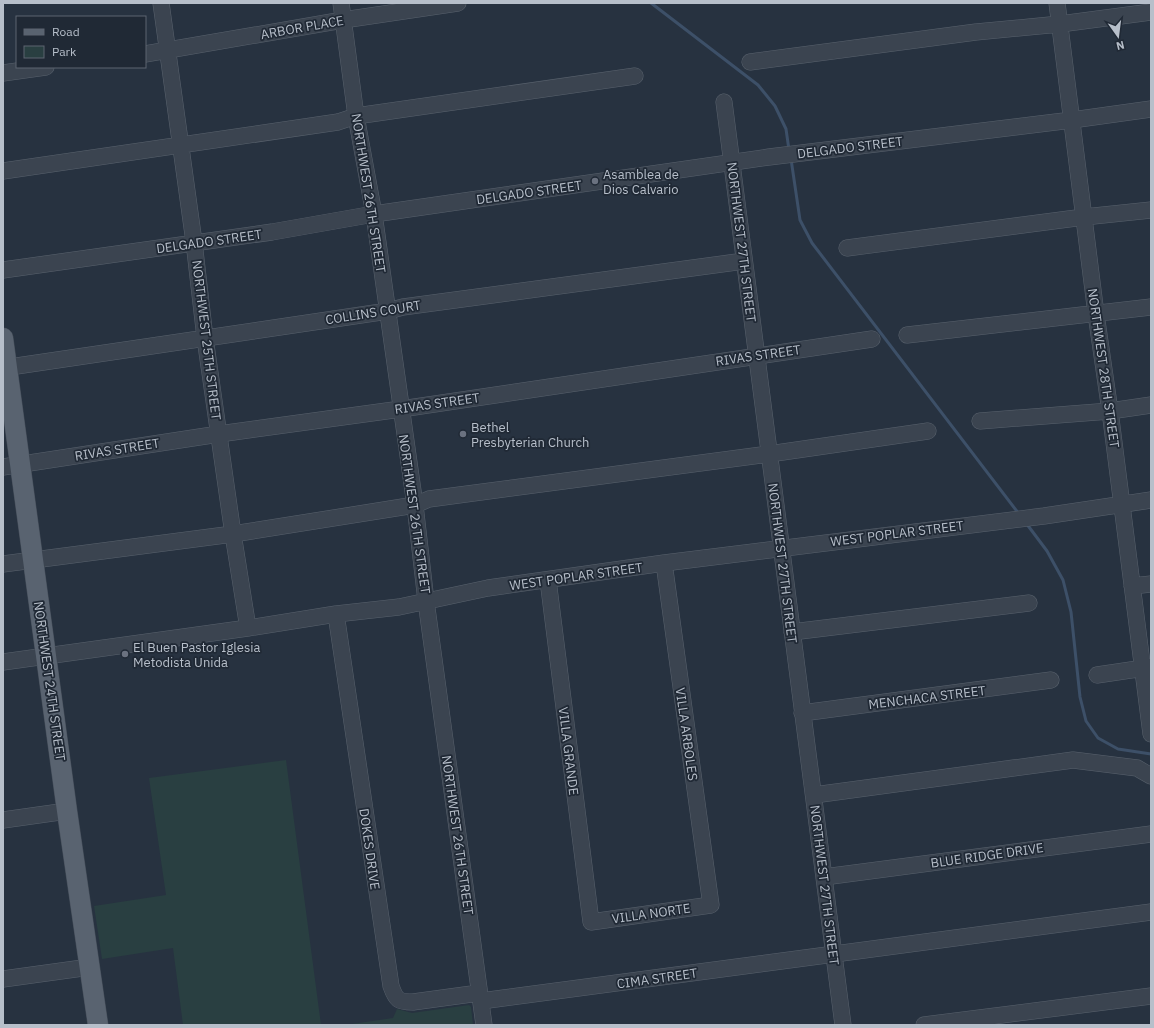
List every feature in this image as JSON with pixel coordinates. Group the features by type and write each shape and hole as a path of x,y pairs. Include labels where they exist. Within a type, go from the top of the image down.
{"main road":[{"name":"NORTHWEST 24TH STREET","path":"3,338 12,465 33,560 98,1025"}],"street":[{"name":"NORTHWEST 25TH STREET","path":"161,3 194,242 205,338 248,628"},
{"name":"NORTHWEST 26TH STREET","path":"341,3 356,116 374,214 388,310 484,1025"},
{"name":"ARBOR PLACE","path":"146,54 343,20 458,3"},
{"name":"NORTHWEST 28TH STREET","path":"1057,3 1132,586 1147,668 1151,728"},
{"path":"750,62 976,32 1060,24 1151,12"},
{"path":"3,73 39,68"},
{"path":"3,171 338,122 356,116 635,76"},
{"name":"NORTHWEST 27TH STREET","path":"724,102 843,1025"},
{"name":"DELGADO STREET","path":"3,270 272,232 374,214 732,162 1151,109"},
{"path":"848,248 1084,217 1151,210"},
{"name":"COLLINS COURT","path":"5,367 403,307 744,261"},
{"path":"907,335 1151,307"},
{"name":"RIVAS STREET","path":"12,465 872,339"},
{"path":"980,421 1110,411 1151,405"},
{"path":"3,564 233,534 415,505 429,499 769,454 928,431"},
{"name":"WEST POPLAR STREET","path":"3,662 248,628 336,614 399,607 488,588 664,563 1044,516 1151,500"},
{"name":"VILLA ARBOLES","path":"664,563 711,905"},
{"name":"VILLA GRANDE","path":"548,580 591,922"},
{"path":"1132,586 1151,584"},
{"path":"792,632 1029,603"},
{"name":"DOKES DRIVE","path":"336,614 391,986 394,994 398,1000 404,1002 480,997"},
{"path":"1097,675 1147,668"},
{"name":"MENCHACA STREET","path":"802,713 1051,680"},
{"path":"814,795 1073,760 1137,768 1151,776"},
{"path":"3,820 67,811"},
{"name":"BLUE RIDGE DRIVE","path":"824,877 1151,834"},
{"name":"VILLA NORTE","path":"591,922 711,905"},
{"name":"CIMA STREET","path":"480,997 834,954 1151,912"},
{"path":"3,979 90,967"},
{"path":"924,1025 1151,996"}],"green space":[{"path":"286,760 321,1025 183,1025 173,948 102,959 94,906 166,895 149,778"},
{"path":"469,1005 471,1007 473,1025 345,1025 393,1018 397,1009 412,1013"}],"waterway":[{"path":"651,3 758,85 775,106 786,129 789,150"},
{"path":"791,159 800,220 812,243 1019,514"},
{"path":"1026,523 1047,551 1063,580 1071,612 1080,697 1086,721 1098,738 1118,749 1151,754"}],"place":[{"name":"Asamblea de Dios Calvario","path":"595,181"},
{"name":"Bethel Presbyterian Church","path":"463,434"},
{"name":"El Buen Pastor Iglesia Metodista Unida","path":"125,654"}]}
